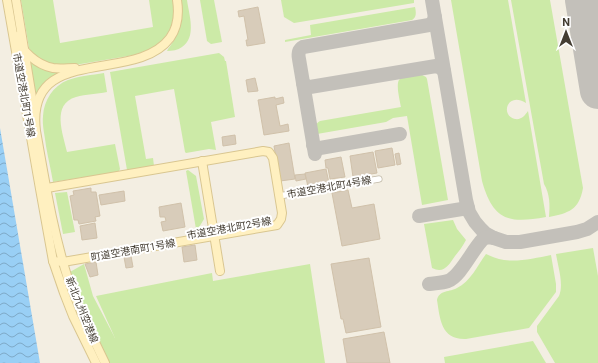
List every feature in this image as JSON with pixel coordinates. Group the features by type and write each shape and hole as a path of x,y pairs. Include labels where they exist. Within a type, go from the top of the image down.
{"street":[{"name":"市道空港北町1号線","path":"7,0 43,189"},
{"path":"11,0 18,39 23,48 35,60 54,68 86,69"},
{"path":"16,0 35,114"},
{"name":"市道空港北町1号線","path":"43,189 35,114 38,100 42,92 48,85 63,75 140,58 152,53 162,46 172,35 178,12 177,0"},
{"name":"市道空港北町2号線","path":"43,189 263,151 269,152 273,158 282,213 281,219 214,234 53,261"},
{"path":"202,162 220,271"},
{"name":"市道空港北町4号線","path":"279,196 379,179"},
{"name":"新北九州空港線","path":"43,189 62,259 80,312 105,363"},
{"name":"新北九州空港線","path":"43,189 53,261 68,304 96,363"}],"green space":[{"path":"21,0 53,0 60,43 153,27 149,0 174,0 174,19 168,33 153,48 134,55 63,67 45,63 33,54 29,48"},
{"path":"180,0 187,0 191,32 187,43 175,50 167,51 176,37 180,26"},
{"path":"200,0 214,0 222,42 211,44 207,41"},
{"path":"281,0 414,0 414,3 294,23 284,17"},
{"path":"451,0 508,0 526,103 519,100 514,100 510,102 507,109 510,117 515,119 521,118 528,111 546,217 522,220 504,216 491,204 486,194 482,181"},
{"path":"511,0 550,0 583,188 576,206 567,212 549,217 548,196 544,184"},
{"path":"415,7 416,13 414,19 412,20 285,42 285,40 311,35 310,25"},
{"path":"219,53 226,61 235,117 211,122 216,150 209,149 185,152 174,89 135,96 146,159 153,158 154,166 127,170 110,72"},
{"path":"29,57 62,72 36,100"},
{"path":"104,73 107,92 80,96 68,101 63,106 61,113 61,129 67,152 115,144 120,169 117,172 53,182 43,124 43,116 47,99 58,86 68,80"},
{"path":"422,75 427,79 448,200 422,205 407,116 393,118 386,122 317,134 316,127 320,121 401,107 398,92 398,84 400,79 404,77"},
{"path":"188,170 196,176 204,219 198,229 196,229 186,171"},
{"path":"67,192 75,232 63,234 55,193"},
{"path":"453,220 457,229 466,240 446,268 436,270 432,268 424,224"},
{"path":"593,248 598,276 598,363 555,363 537,332 537,326 559,296 561,281 556,254"},
{"path":"486,254 504,260 528,259 551,255 556,292 529,328 466,339 451,336 443,327 441,321 437,300 438,297 440,294 457,288 466,282"},
{"path":"84,264 93,296 115,338 96,296 212,273 213,281 310,264 325,363 109,363 88,318 70,272"},
{"path":"533,341 546,363 445,363 444,357"}],"water":[{"path":"0,128 40,363 0,363"}],"building":[{"path":"258,7 265,43 247,46 246,40 248,40 244,16 239,17 238,11"},
{"path":"255,78 258,91 248,92 246,80"},
{"path":"275,97 275,99 283,97 284,103 276,105 280,126 288,124 289,131 264,135 258,100"},
{"path":"235,135 236,144 223,146 222,137"},
{"path":"289,143 295,179 280,181 274,146"},
{"path":"392,148 395,165 378,168 375,151"},
{"path":"373,152 377,173 353,177 350,156"},
{"path":"399,153 401,164 397,165 395,154"},
{"path":"341,157 345,177 330,179 325,160"},
{"path":"326,169 329,183 308,187 305,173"},
{"path":"305,174 306,179 296,181 295,175"},
{"path":"91,188 91,192 96,192 100,216 95,217 96,221 79,224 78,220 74,220 70,196 74,195 73,191"},
{"path":"348,190 352,208 374,204 380,239 342,246 332,193"},
{"path":"124,191 125,201 101,205 99,195"},
{"path":"181,203 185,227 163,231 161,222 166,221 165,217 160,217 159,207"},
{"path":"95,223 97,238 82,240 80,226"},
{"path":"195,245 197,260 184,262 182,247"},
{"path":"131,256 133,267 126,268 124,257"},
{"path":"369,258 381,327 346,333 343,319 341,319 331,264"},
{"path":"96,262 98,275 90,277 85,264"},
{"path":"384,332 390,363 347,363 343,339"}],"taxiway":[{"path":"432,0 466,200 469,212 475,222 485,233 506,242 520,242 577,232 587,229 598,222"},
{"path":"315,154 299,57 300,49 303,47 429,25 433,22 435,17"},
{"path":"303,83 310,87 436,66 444,71"},
{"path":"313,145 320,148 400,134"},
{"path":"419,216 468,208"},
{"path":"429,284 446,282 453,278 483,239 488,237 494,238"}],"runway":[{"path":"583,0 598,91"}]}
